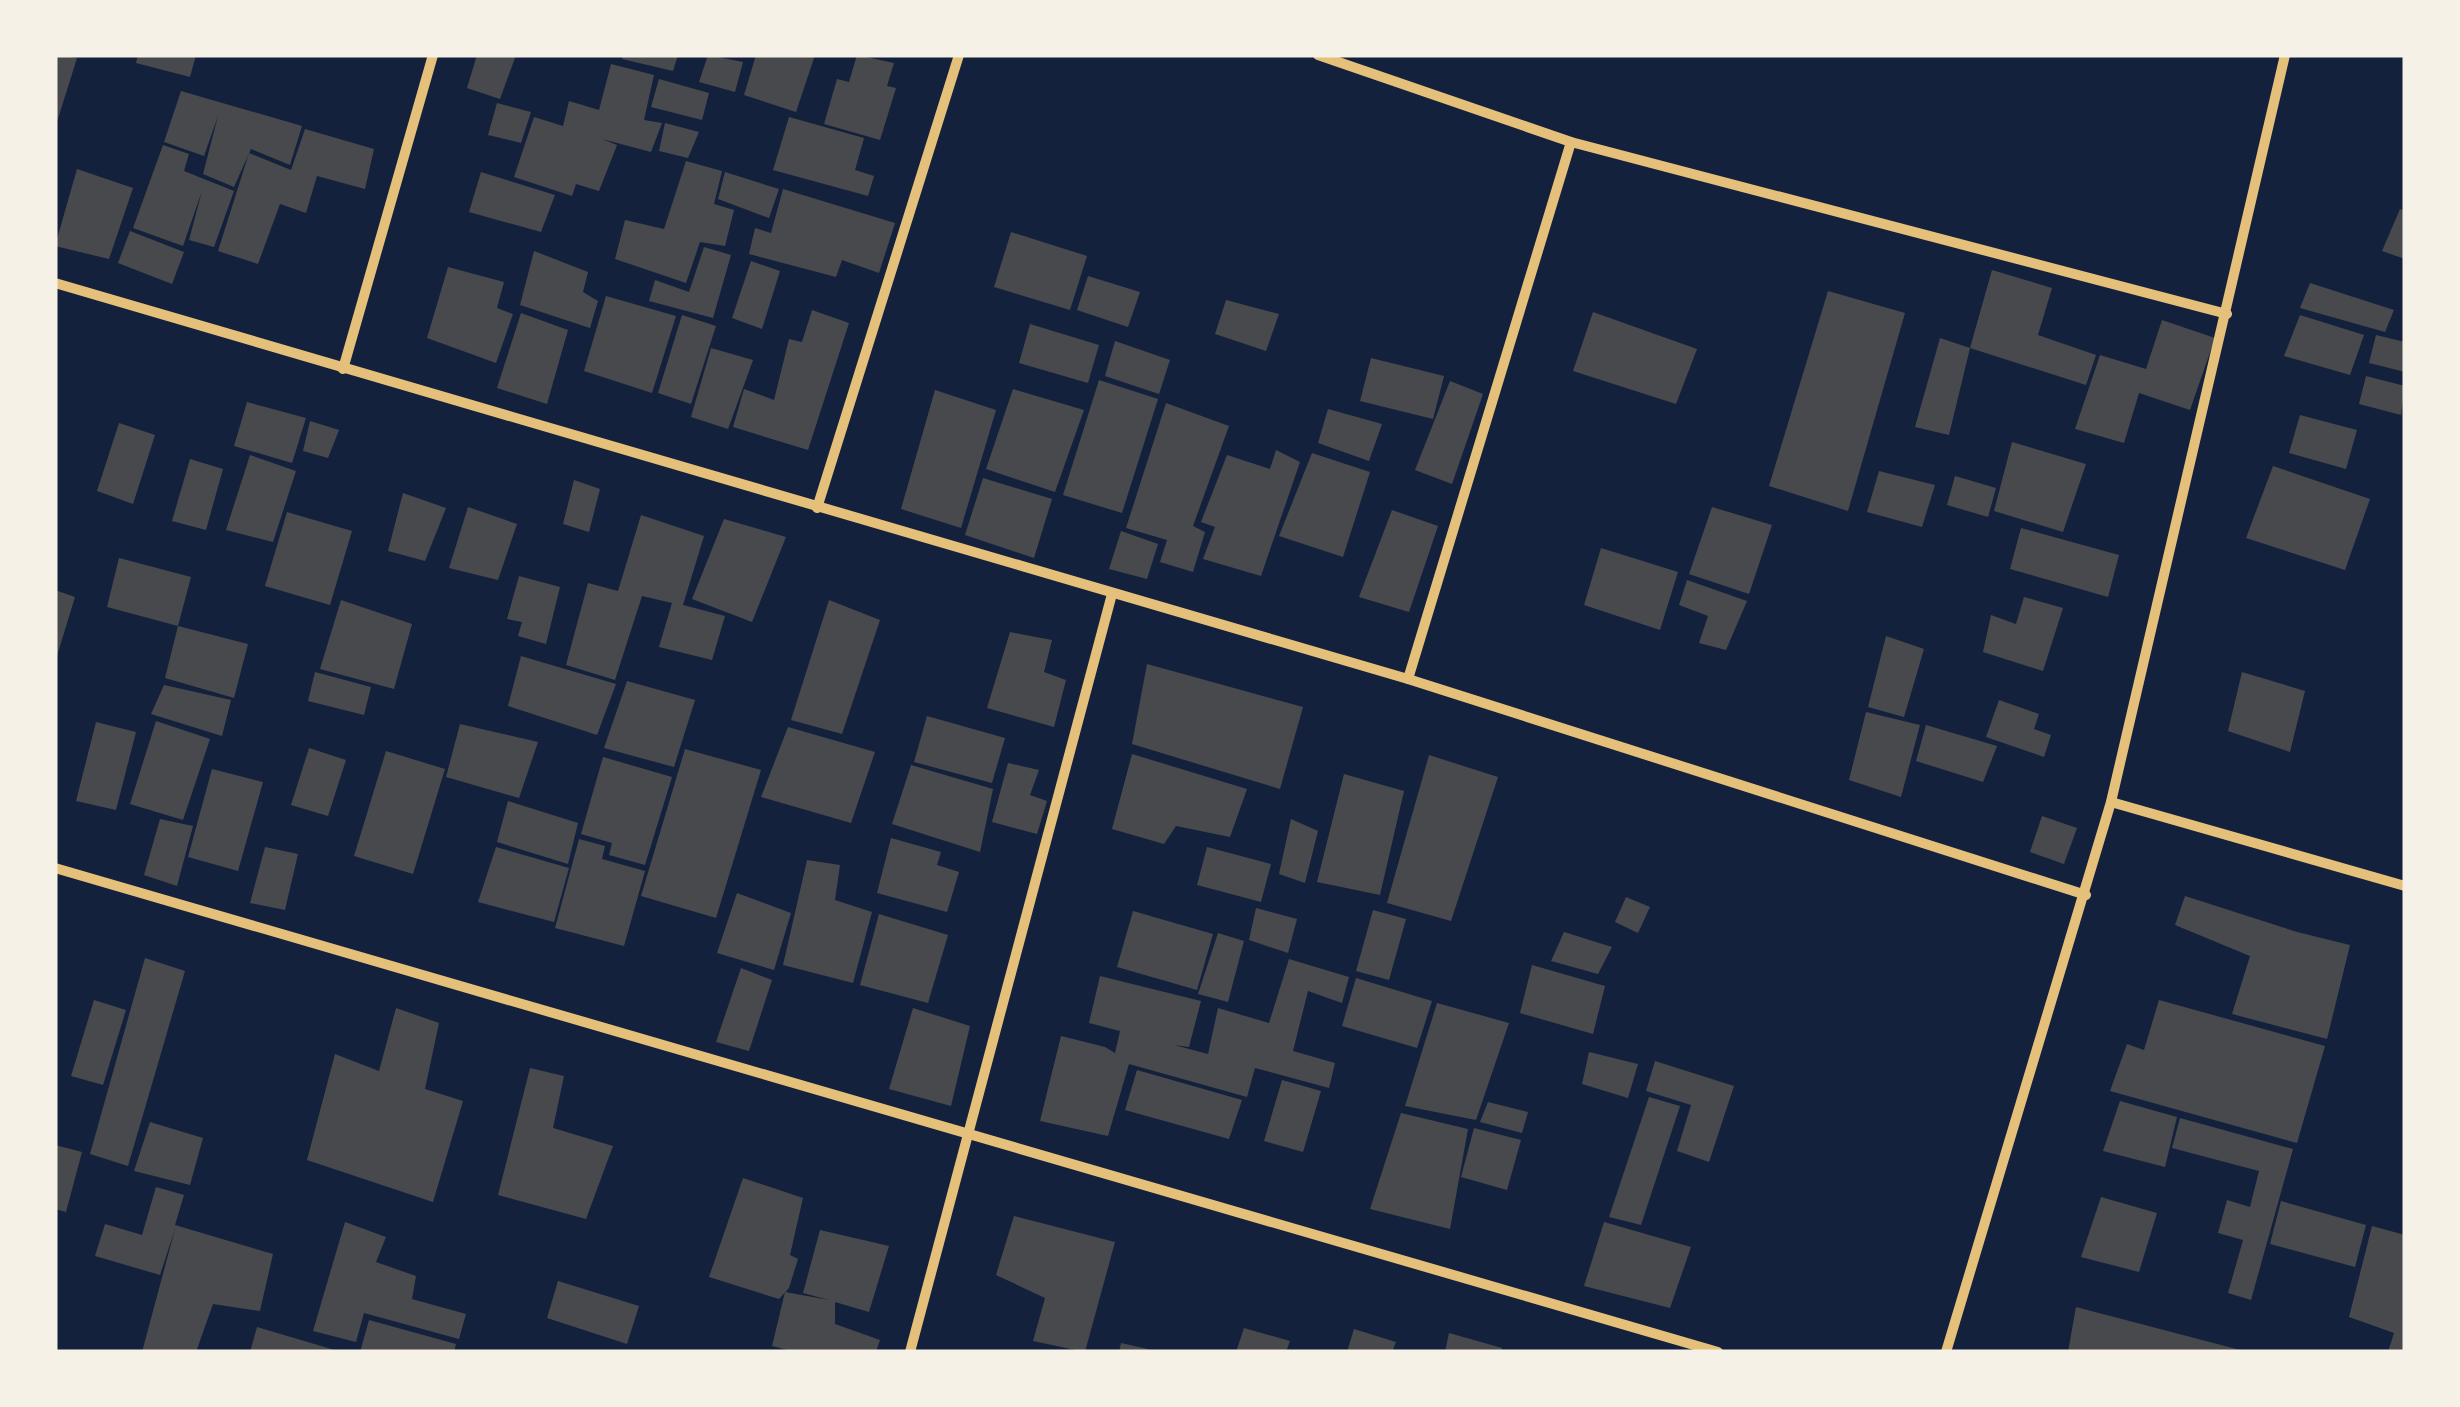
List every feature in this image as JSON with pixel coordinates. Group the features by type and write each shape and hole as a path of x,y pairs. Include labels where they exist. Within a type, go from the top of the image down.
{"street":[{"path":"343,369 432,55"},
{"path":"817,508 959,55"},
{"path":"1318,55 1572,142 2227,314"},
{"path":"1946,1352 2112,802 2285,55"},
{"path":"1408,679 1572,142"},
{"path":"55,283 1408,679 2086,895"},
{"path":"910,1352 1112,594"},
{"path":"2112,802 2405,886"},
{"path":"55,868 1718,1352"}],"building":[{"path":"55,55 77,58 56,125 55,125"},
{"path":"138,55 196,55 190,77 136,63"},
{"path":"477,55 516,55 500,99 467,88"},
{"path":"623,55 678,55 673,71 622,59"},
{"path":"708,55 743,62 735,92 699,82"},
{"path":"756,55 815,55 796,112 744,95"},
{"path":"857,55 894,63 887,86 896,88 880,140 824,124 837,79 849,82"},
{"path":"611,64 654,75 644,120 662,123 651,152 602,139 617,145 599,191 576,184 572,196 514,177 534,117 563,126 569,101 599,110"},
{"path":"659,79 709,93 702,120 651,107"},
{"path":"181,91 302,126 290,165 251,149 234,187 203,174 218,116 204,156 164,142"},
{"path":"497,103 531,112 521,143 488,135"},
{"path":"789,117 864,138 855,170 874,176 868,196 773,170"},
{"path":"665,123 699,132 688,158 659,151"},
{"path":"305,129 374,149 365,189 317,176 306,213 280,204 258,264 218,251 249,153 291,170"},
{"path":"163,145 189,154 184,171 234,191 214,247 189,240 202,191 183,246 133,228"},
{"path":"686,161 722,171 714,204 734,210 725,246 700,242 686,283 615,259 625,220 664,229"},
{"path":"77,169 133,188 109,259 55,246"},
{"path":"481,172 555,195 541,232 469,212"},
{"path":"725,172 779,189 769,218 718,199"},
{"path":"783,189 895,223 879,273 842,260 836,277 749,254 755,228 771,233"},
{"path":"2400,209 2405,211 2405,259 2382,251"},
{"path":"130,231 184,252 172,284 118,263"},
{"path":"1011,232 1087,256 1070,310 994,287"},
{"path":"704,247 731,255 713,318 649,301 655,280 689,292"},
{"path":"534,251 588,272 583,292 598,301 590,328 520,305"},
{"path":"751,261 780,271 762,329 732,318"},
{"path":"448,267 504,282 497,308 513,314 496,363 427,338"},
{"path":"1992,270 2052,288 2038,335 2096,355 2086,385 1970,348"},
{"path":"1088,276 1140,292 1128,327 1077,310"},
{"path":"2310,283 2394,310 2385,332 2300,308"},
{"path":"1828,291 1905,313 1848,511 1769,486"},
{"path":"606,296 676,316 652,393 584,371"},
{"path":"1226,300 1279,314 1266,351 1215,334"},
{"path":"812,310 849,323 808,450 733,427 744,389 774,400 789,339 802,342"},
{"path":"1593,312 1697,349 1676,404 1573,371"},
{"path":"521,313 568,330 547,404 497,388"},
{"path":"682,315 716,326 691,404 658,393"},
{"path":"2300,315 2364,335 2350,375 2284,356"},
{"path":"2162,320 2215,338 2190,410 2139,393 2124,443 2075,429 2100,355 2146,369"},
{"path":"1030,324 1099,345 1088,383 1019,363"},
{"path":"2376,335 2405,342 2405,372 2369,363"},
{"path":"1940,338 1970,348 1949,435 1915,427"},
{"path":"1115,341 1170,360 1159,394 1105,376"},
{"path":"711,348 753,360 728,429 691,417"},
{"path":"1371,358 1444,376 1433,419 1360,401"},
{"path":"2366,376 2405,386 2401,415 2359,404"},
{"path":"1099,380 1158,399 1122,513 1063,495"},
{"path":"1450,381 1483,394 1452,484 1415,470"},
{"path":"1013,389 1084,410 1055,492 986,469"},
{"path":"935,390 996,410 961,528 901,509"},
{"path":"247,402 306,418 292,463 234,446"},
{"path":"1166,403 1229,426 1193,526 1205,532 1193,572 1160,562 1167,540 1126,528"},
{"path":"1328,409 1382,424 1369,461 1318,443"},
{"path":"2300,415 2357,430 2346,469 2289,453"},
{"path":"310,421 339,430 328,458 303,451"},
{"path":"119,423 155,435 133,504 97,491"},
{"path":"2012,442 2086,464 2063,532 1994,511"},
{"path":"1276,450 1300,462 1261,576 1203,559 1215,527 1201,522 1227,455 1270,469"},
{"path":"1312,453 1370,472 1343,557 1279,536"},
{"path":"250,455 296,471 273,542 226,530"},
{"path":"190,459 223,469 206,530 172,521"},
{"path":"2273,466 2370,499 2345,570 2246,538"},
{"path":"1879,471 1935,485 1922,527 1867,512"},
{"path":"1955,476 1996,488 1988,517 1947,505"},
{"path":"983,478 1052,499 1034,558 965,535"},
{"path":"574,480 600,489 589,532 563,524"},
{"path":"403,493 446,508 425,561 388,551"},
{"path":"468,507 517,524 498,580 449,568"},
{"path":"1712,507 1772,525 1749,594 1689,574"},
{"path":"1392,510 1438,526 1409,612 1359,597"},
{"path":"287,512 352,531 330,605 265,586"},
{"path":"641,515 704,536 683,605 725,616 712,660 659,647 672,603 642,596 615,680 566,665 588,583 618,591"},
{"path":"724,519 786,537 752,622 692,599"},
{"path":"2021,528 2119,555 2108,597 2010,569"},
{"path":"1121,531 1158,544 1147,579 1109,569"},
{"path":"1601,548 1678,572 1660,630 1584,605"},
{"path":"119,558 191,577 178,626 107,607"},
{"path":"519,576 560,587 546,644 518,636 522,622 507,619"},
{"path":"1687,580 1747,601 1726,650 1699,643 1708,616 1679,605"},
{"path":"55,590 75,597 56,659 55,659"},
{"path":"2024,597 2063,608 2043,671 1983,652 1991,615 2016,624"},
{"path":"341,600 412,624 394,689 320,669"},
{"path":"829,600 880,620 842,734 791,720"},
{"path":"178,626 248,644 234,698 165,678"},
{"path":"1010,632 1052,640 1044,672 1066,680 1054,727 987,708"},
{"path":"1886,636 1924,649 1904,717 1868,707"},
{"path":"521,656 616,684 597,735 508,706"},
{"path":"1147,664 1303,707 1280,789 1132,744"},
{"path":"315,672 371,687 364,715 308,701"},
{"path":"2242,672 2305,691 2290,752 2228,731"},
{"path":"627,681 695,700 674,767 604,748"},
{"path":"164,685 231,700 222,736 151,714"},
{"path":"1999,700 2039,714 2034,729 2051,735 2044,757 1986,737"},
{"path":"1866,712 1920,725 1901,797 1849,780"},
{"path":"927,716 1005,738 992,783 914,762"},
{"path":"156,721 210,739 183,820 130,804"},
{"path":"96,722 136,732 116,810 76,801"},
{"path":"460,724 538,742 519,798 446,777"},
{"path":"1926,725 1997,746 1983,782 1916,761"},
{"path":"788,727 875,752 851,823 761,797"},
{"path":"309,748 346,760 328,816 291,805"},
{"path":"685,749 761,770 716,918 641,896"},
{"path":"386,751 445,769 413,874 354,856"},
{"path":"1132,754 1247,789 1230,837 1176,826 1164,844 1112,829"},
{"path":"1429,755 1498,777 1451,921 1387,903"},
{"path":"603,757 672,777 645,865 609,855 612,843 581,834"},
{"path":"1008,763 1039,770 1030,795 1047,801 1037,834 992,822"},
{"path":"911,765 993,789 980,852 892,824"},
{"path":"212,769 263,782 238,871 188,857"},
{"path":"1344,774 1404,791 1380,895 1317,882"},
{"path":"508,801 578,823 568,864 497,842"},
{"path":"2042,816 2077,828 2064,864 2030,852"},
{"path":"160,819 193,826 177,886 144,875"},
{"path":"1291,819 1318,831 1305,883 1279,874"},
{"path":"891,838 941,852 937,865 959,872 947,912 877,893"},
{"path":"579,839 605,846 602,859 645,871 624,946 555,928"},
{"path":"265,847 298,854 285,910 250,903"},
{"path":"496,847 569,868 554,922 478,902"},
{"path":"1207,847 1271,864 1261,902 1197,885"},
{"path":"807,860 840,865 835,900 872,912 853,983 783,965"},
{"path":"737,893 791,913 774,970 717,953"},
{"path":"2185,896 2350,945 2327,1039 2232,1014 2250,956 2175,925"},
{"path":"1626,897 1650,907 1638,933 1615,922"},
{"path":"1256,908 1297,919 1288,953 1249,940"},
{"path":"1373,910 1406,919 1389,980 1356,971"},
{"path":"1133,911 1213,934 1197,990 1117,967"},
{"path":"879,914 948,935 928,1003 860,985"},
{"path":"1564,932 1612,947 1598,974 1551,961"},
{"path":"1218,933 1244,941 1228,1002 1198,994"},
{"path":"145,958 185,971 128,1166 90,1154"},
{"path":"1289,959 1349,977 1342,1003 1308,991 1293,1051 1335,1063 1329,1088 1255,1068 1247,1097 1129,1064 1108,1136 1040,1121 1061,1036 1115,1053 1120,1031 1089,1023 1100,976 1201,1001 1189,1047 1174,1045 1208,1054 1218,1008 1269,1023"},
{"path":"1532,965 1605,986 1593,1034 1520,1013"},
{"path":"741,968 772,980 749,1051 716,1042"},
{"path":"1356,978 1432,1001 1417,1048 1342,1026"},
{"path":"94,1000 126,1010 103,1085 71,1076"},
{"path":"2159,1000 2325,1046 2297,1143 2110,1091 2127,1044 2144,1050"},
{"path":"1437,1003 1509,1023 1476,1120 1405,1106"},
{"path":"396,1008 439,1023 425,1089 463,1101 433,1202 307,1160 335,1054 379,1071"},
{"path":"913,1008 970,1026 951,1106 889,1089"},
{"path":"1589,1052 1638,1064 1628,1098 1582,1084"},
{"path":"1655,1061 1734,1086 1709,1162 1677,1151 1691,1105 1646,1091"},
{"path":"530,1068 564,1076 553,1128 613,1146 586,1219 498,1195"},
{"path":"1137,1070 1242,1100 1229,1139 1125,1110"},
{"path":"1282,1080 1321,1091 1303,1152 1264,1141"},
{"path":"1649,1097 1680,1106 1641,1225 1609,1217"},
{"path":"2120,1101 2177,1117 2165,1167 2103,1151"},
{"path":"1488,1102 1528,1112 1522,1133 1480,1122"},
{"path":"1401,1113 1468,1129 1450,1229 1370,1209"},
{"path":"2180,1118 2293,1149 2251,1300 2228,1293 2243,1240 2218,1233 2227,1200 2250,1207 2259,1171 2172,1148"},
{"path":"150,1122 203,1138 190,1185 134,1171"},
{"path":"1474,1128 1521,1140 1507,1190 1461,1177"},
{"path":"55,1145 82,1152 66,1212 55,1209"},
{"path":"743,1178 803,1198 790,1255 798,1259 789,1288 779,1299 709,1277"},
{"path":"156,1187 184,1195 175,1225 273,1254 260,1311 213,1304 196,1352 142,1352 175,1229 160,1275 95,1256 105,1224 142,1235"},
{"path":"2101,1197 2157,1213 2139,1272 2081,1257"},
{"path":"2281,1201 2366,1225 2355,1267 2270,1244"},
{"path":"1014,1216 1115,1242 1085,1352 1033,1341 1045,1298 996,1275"},
{"path":"345,1222 386,1237 376,1262 416,1276 412,1299 466,1314 459,1339 364,1313 356,1342 313,1331"},
{"path":"1604,1222 1691,1247 1670,1308 1584,1286"},
{"path":"2372,1226 2405,1235 2405,1352 2388,1352 2394,1333 2349,1317"},
{"path":"820,1230 889,1246 869,1312 835,1302 835,1324 880,1340 876,1352 795,1352 772,1346 785,1292 829,1300 803,1293"},
{"path":"558,1281 639,1306 627,1344 547,1318"},
{"path":"2076,1307 2244,1351 2244,1352 2068,1352"},
{"path":"369,1320 456,1344 454,1352 360,1352"},
{"path":"257,1327 338,1351 338,1352 250,1352"},
{"path":"1244,1328 1290,1341 1286,1352 1236,1352"},
{"path":"1354,1329 1396,1342 1392,1352 1347,1352"},
{"path":"1449,1333 1502,1348 1501,1352 1445,1352"},
{"path":"1121,1343 1152,1350 1152,1352 1119,1352"}]}
